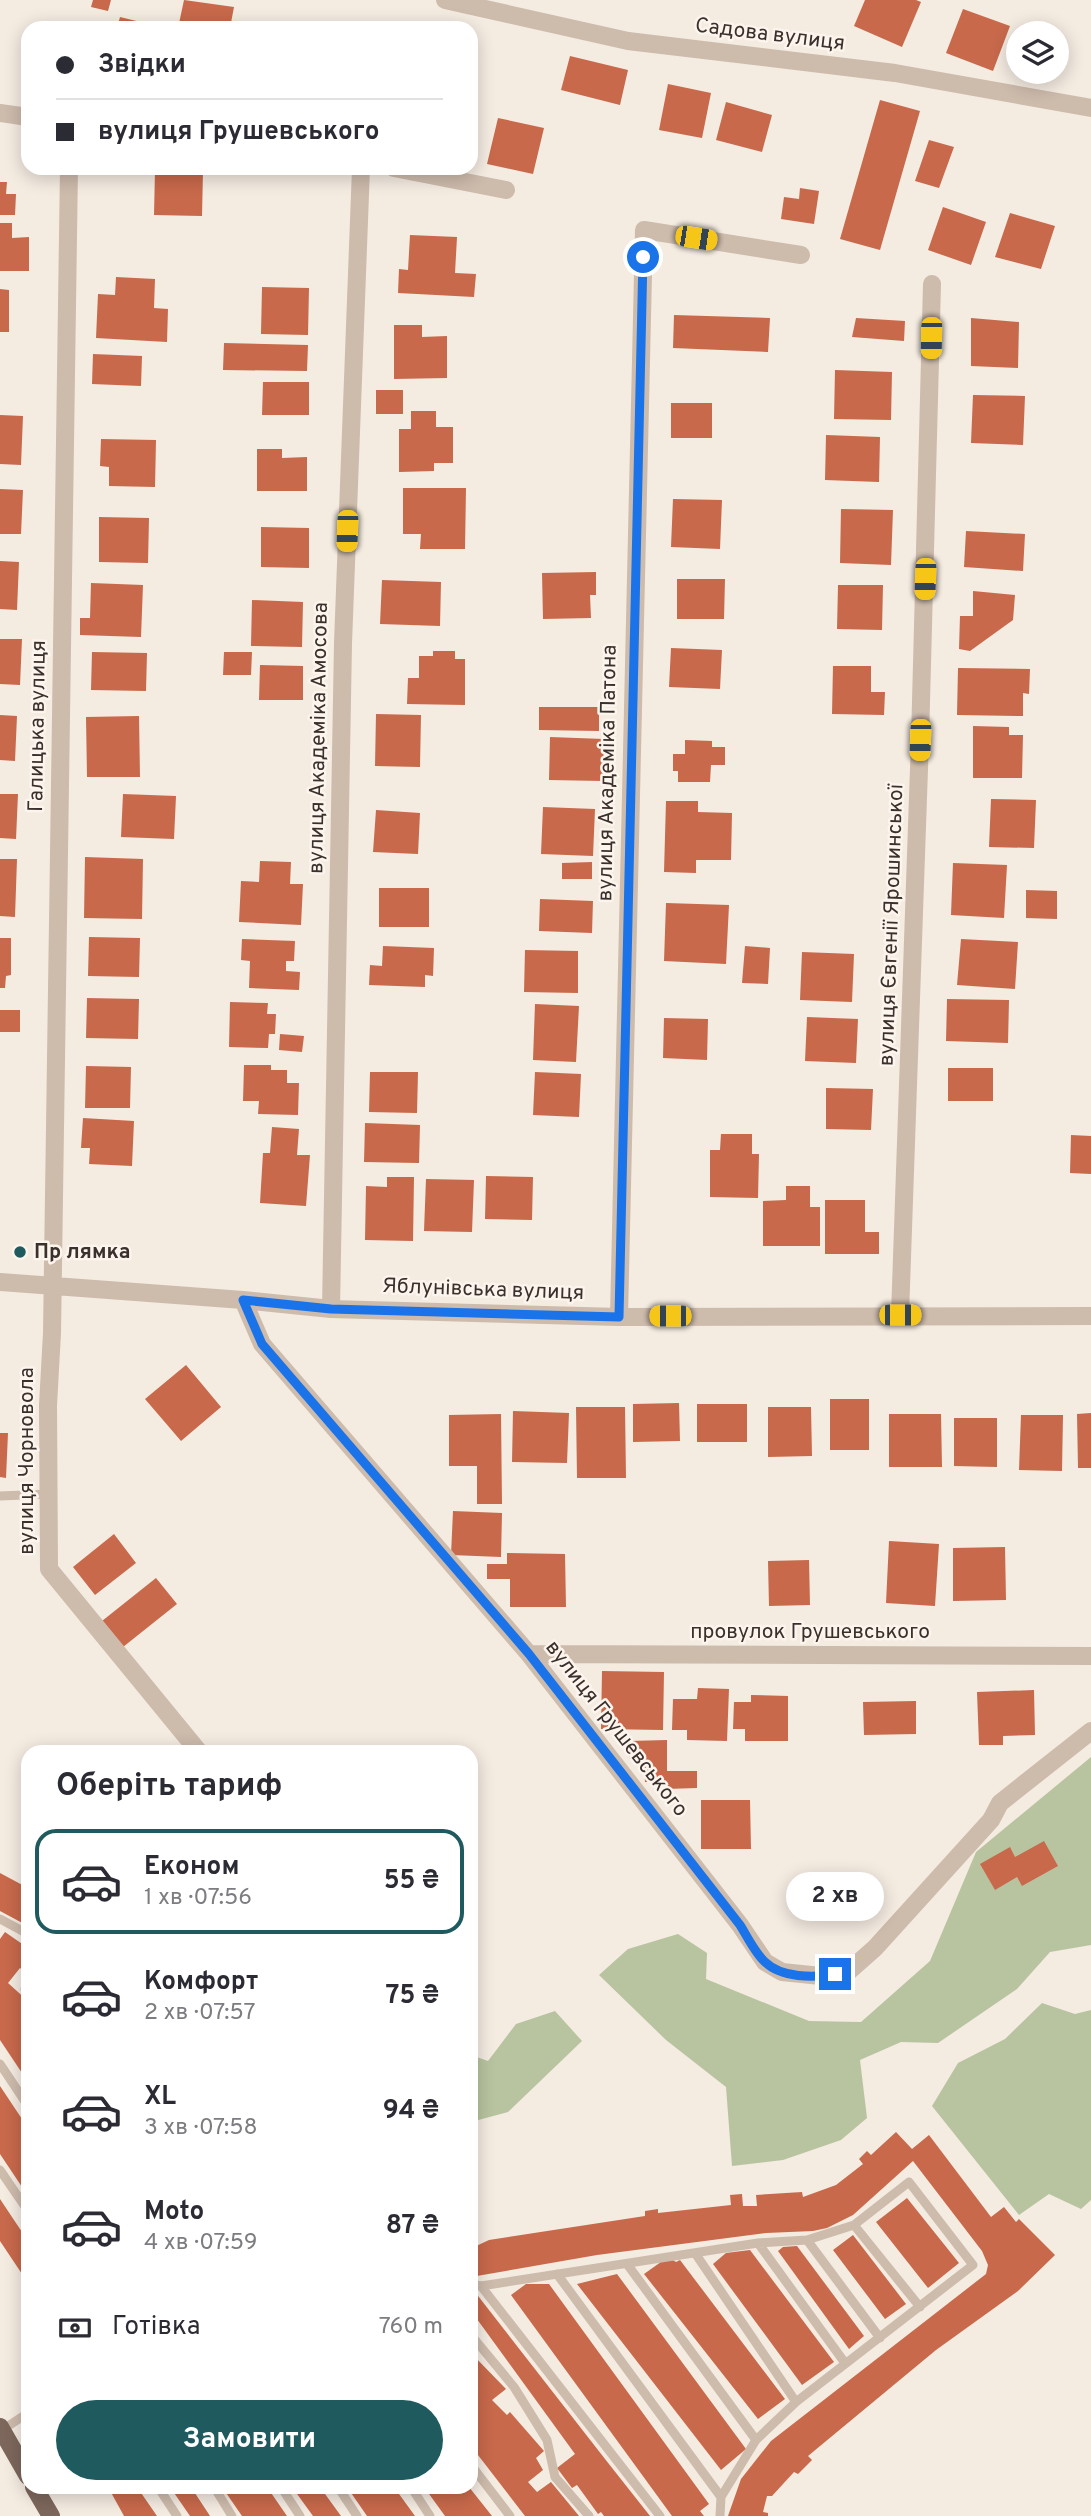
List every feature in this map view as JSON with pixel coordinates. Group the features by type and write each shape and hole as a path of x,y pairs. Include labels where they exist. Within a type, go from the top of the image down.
{"main road":[{"path":"1,2428 21,2464"},
{"path":"38,2494 51,2516"}],"street":[{"name":"Садова вулиця","path":"445,0 628,41 895,73 1091,108"},
{"path":"0,113 21,116"},
{"name":"Галицька вулиця","path":"52,1286 69,175"},
{"name":"вулиця Академіка Амосова","path":"331,1309 343,643 361,175"},
{"path":"430,175 506,190"},
{"name":"вулиця Академіка Патона","path":"619,1317 644,229 801,254"},
{"name":"вулиця Євгенії Ярошинської","path":"900,1315 920,754 932,284"},
{"name":"Яблунівська вулиця","path":"0,1282 331,1309 619,1317 1091,1316"},
{"name":"вулиця Чорновола","path":"52,1286 48,1405 49,1569 192,1745"},
{"name":"вулиця Грушевського","path":"243,1300 262,1344 529,1654 740,1925 765,1962 782,1972 821,1976 849,1971 875,1948 991,1820 1000,1802 1091,1731"},
{"name":"провулок Грушевського","path":"529,1654 1091,1656"}],"lane":[{"path":"0,1496 49,1494"},
{"path":"0,1919 21,1930"},
{"path":"0,2064 21,2096"},
{"path":"0,2170 21,2201"},
{"path":"478,2285 758,2243 807,2240 854,2225 909,2182 973,2265 796,2402 757,2440 721,2497 720,2516"},
{"path":"854,2225 920,2307"},
{"path":"807,2240 880,2338"},
{"path":"758,2243 845,2363"},
{"path":"695,2253 796,2402"},
{"path":"627,2264 757,2440"},
{"path":"557,2274 721,2497"},
{"path":"478,2288 660,2516"},
{"path":"478,2343 514,2387 547,2441 555,2477 589,2516"},
{"path":"1,2428 21,2417"},
{"path":"478,2474 510,2516"},
{"path":"163,2494 177,2516"},
{"path":"218,2494 232,2516"},
{"path":"286,2494 300,2516"},
{"path":"343,2494 357,2516"},
{"path":"416,2494 430,2516"}],"green space":[{"path":"1091,1757 1091,1945 1050,1952 1017,1989 938,2043 901,2042 860,2060 867,2118 841,2140 783,2160 732,2166 726,2087 666,2040 599,1975 628,1949 678,1934 707,1953 706,1979 809,2021 861,2022 930,1961 976,1852"},
{"path":"1042,2003 1075,2014 1091,2010 1091,2200 1081,2209 1049,2194 1019,2215 932,2106 958,2063 1005,2039"},
{"path":"555,2011 582,2041 508,2112 478,2120 478,2057 488,2061 516,2024"}],"building":[{"path":"93,0 111,0 108,11 91,7"},
{"path":"184,0 234,7 231,21 180,21"},
{"path":"865,0 921,2 902,47 854,26"},
{"path":"963,9 1006,25 1006,37 993,71 946,53"},
{"path":"120,17 136,21 119,21"},
{"path":"570,56 628,70 620,105 561,90"},
{"path":"668,84 711,93 702,138 659,130"},
{"path":"880,100 920,111 880,250 840,239"},
{"path":"726,102 772,115 762,152 716,140"},
{"path":"498,118 544,128 533,174 487,164"},
{"path":"929,140 954,147 939,188 915,181"},
{"path":"155,175 203,175 202,216 154,215"},
{"path":"0,182 7,182 6,194 16,194 15,215 0,215"},
{"path":"800,188 819,191 814,224 781,219 784,197 799,199"},
{"path":"943,207 986,222 971,265 928,250"},
{"path":"1010,213 1055,226 1041,269 995,257"},
{"path":"0,223 12,223 12,238 29,237 29,271 0,271"},
{"path":"410,235 457,237 455,273 476,274 474,297 398,293 399,269 408,270"},
{"path":"116,277 155,279 154,308 168,309 167,342 96,338 98,294 115,295"},
{"path":"262,287 309,288 308,335 261,334"},
{"path":"0,289 9,290 9,332 0,332"},
{"path":"674,315 770,318 768,352 673,348"},
{"path":"856,318 905,321 904,341 852,337"},
{"path":"971,318 1019,322 1018,368 971,366"},
{"path":"394,325 422,325 422,337 447,336 447,378 394,379"},
{"path":"224,343 308,345 307,371 223,370"},
{"path":"93,354 142,356 141,386 92,384"},
{"path":"835,370 892,372 891,420 834,419"},
{"path":"263,382 309,382 309,415 262,415"},
{"path":"376,390 403,390 403,414 376,414"},
{"path":"973,395 1025,396 1023,445 971,443"},
{"path":"671,403 712,403 712,438 671,438"},
{"path":"411,411 436,411 436,427 453,427 453,463 434,463 434,471 399,472 399,429 411,429"},
{"path":"0,415 23,416 21,465 0,464"},
{"path":"826,435 880,437 879,482 825,480"},
{"path":"101,439 156,440 155,487 109,486 109,467 100,466"},
{"path":"257,449 282,449 282,458 307,457 307,491 257,491"},
{"path":"403,488 466,488 465,549 420,549 421,534 403,534"},
{"path":"0,489 23,490 21,534 0,534"},
{"path":"673,499 722,500 720,549 671,547"},
{"path":"841,509 893,510 891,565 840,563"},
{"path":"99,517 149,518 148,563 99,562"},
{"path":"261,527 309,528 309,568 261,567"},
{"path":"966,531 1025,534 1023,571 964,567"},
{"path":"0,561 19,562 17,610 0,609"},
{"path":"596,572 596,595 590,595 591,618 543,619 542,573"},
{"path":"677,579 725,579 724,619 677,619"},
{"path":"382,580 441,582 440,626 380,624"},
{"path":"91,583 143,585 141,637 80,635 80,618 90,618"},
{"path":"838,585 883,585 882,630 837,629"},
{"path":"973,591 1015,595 1013,620 970,651 959,649 960,616 973,616"},
{"path":"252,600 303,602 302,647 251,646"},
{"path":"0,639 22,639 20,685 0,684"},
{"path":"671,648 722,650 720,689 669,687"},
{"path":"433,651 455,651 455,659 465,659 465,705 407,704 408,678 419,678 419,656 433,656"},
{"path":"92,652 147,653 146,691 91,690"},
{"path":"224,652 252,652 251,675 223,675"},
{"path":"260,665 303,666 303,700 259,700"},
{"path":"833,666 871,666 871,692 885,692 884,715 832,714"},
{"path":"958,668 1030,669 1029,694 1023,693 1023,716 957,715"},
{"path":"539,707 599,707 599,731 539,730"},
{"path":"376,714 421,715 420,767 375,766"},
{"path":"0,715 17,716 15,761 0,760"},
{"path":"139,716 140,777 87,777 86,717"},
{"path":"973,726 1009,727 1009,735 1023,735 1022,778 973,778"},
{"path":"550,737 604,739 603,781 549,780"},
{"path":"685,740 712,741 712,747 725,747 725,765 711,765 710,782 678,782 678,771 673,771 673,754 685,754"},
{"path":"0,794 18,794 16,839 0,838"},
{"path":"123,794 176,796 174,839 121,837"},
{"path":"991,799 1036,800 1034,848 989,847"},
{"path":"666,801 698,801 698,812 732,813 731,860 696,860 696,873 664,872"},
{"path":"543,807 595,809 593,856 541,854"},
{"path":"376,810 420,813 418,854 373,852"},
{"path":"85,857 143,859 142,919 84,918"},
{"path":"0,859 17,859 15,917 0,916"},
{"path":"260,861 291,862 290,884 303,884 301,925 239,922 241,881 259,882"},
{"path":"592,862 592,879 562,879 562,863"},
{"path":"953,863 1007,865 1004,918 951,915"},
{"path":"379,888 429,888 429,927 379,927"},
{"path":"1026,890 1057,891 1057,919 1026,918"},
{"path":"540,899 593,901 592,933 539,931"},
{"path":"666,903 729,905 726,964 664,961"},
{"path":"89,937 140,938 139,977 88,976"},
{"path":"0,938 11,938 11,975 6,976 5,988 0,988"},
{"path":"242,939 295,941 294,961 286,961 286,971 300,972 299,990 249,988 250,961 241,960"},
{"path":"961,939 1018,942 1015,989 957,985"},
{"path":"383,946 434,948 433,976 425,975 425,987 369,985 370,965 382,966"},
{"path":"745,946 770,948 768,984 742,983"},
{"path":"525,950 578,951 578,993 524,992"},
{"path":"802,952 854,954 852,1002 800,1000"},
{"path":"87,998 139,999 138,1039 86,1038"},
{"path":"947,999 1009,1000 1008,1043 946,1041"},
{"path":"230,1002 268,1003 267,1014 276,1014 275,1034 269,1034 268,1048 229,1047"},
{"path":"535,1004 579,1006 576,1062 533,1060"},
{"path":"0,1010 20,1010 20,1032 0,1032"},
{"path":"807,1017 858,1019 856,1063 805,1061"},
{"path":"664,1018 708,1019 707,1060 663,1058"},
{"path":"280,1034 304,1036 302,1052 279,1050"},
{"path":"244,1065 271,1065 271,1070 287,1070 287,1083 299,1083 298,1115 258,1114 259,1101 243,1101"},
{"path":"86,1066 131,1067 130,1108 85,1108"},
{"path":"948,1068 993,1068 993,1101 948,1101"},
{"path":"370,1072 418,1072 417,1113 369,1112"},
{"path":"535,1072 581,1074 579,1117 533,1115"},
{"path":"826,1088 873,1089 871,1130 826,1129"},
{"path":"83,1118 134,1121 132,1166 89,1164 90,1148 81,1148"},
{"path":"365,1123 420,1125 419,1163 364,1162"},
{"path":"272,1127 299,1129 297,1155 310,1155 306,1206 260,1203 263,1153 270,1153"},
{"path":"721,1134 752,1134 752,1154 759,1154 758,1198 710,1197 710,1150 720,1150"},
{"path":"1071,1135 1091,1136 1091,1174 1070,1173"},
{"path":"486,1176 533,1177 532,1220 485,1219"},
{"path":"387,1177 414,1177 413,1241 365,1240 366,1186 387,1187"},
{"path":"426,1179 474,1180 472,1232 424,1231"},
{"path":"786,1186 810,1186 810,1207 820,1207 820,1246 763,1246 763,1201 786,1200"},
{"path":"825,1200 865,1200 865,1232 879,1232 879,1254 825,1254"},
{"path":"186,1365 221,1407 181,1441 145,1399"},
{"path":"830,1399 869,1399 869,1450 830,1450"},
{"path":"679,1403 680,1441 633,1442 633,1404"},
{"path":"697,1404 747,1404 747,1442 697,1442"},
{"path":"576,1407 625,1407 626,1478 577,1478"},
{"path":"768,1407 811,1407 812,1456 768,1457"},
{"path":"513,1411 569,1413 567,1463 512,1462"},
{"path":"1091,1413 1091,1468 1078,1468 1077,1414"},
{"path":"501,1414 502,1504 477,1504 477,1466 449,1466 449,1415"},
{"path":"889,1414 941,1414 942,1467 889,1467"},
{"path":"1021,1415 1063,1415 1062,1471 1019,1470"},
{"path":"954,1418 997,1418 997,1467 954,1466"},
{"path":"0,1433 8,1433 6,1478 0,1477"},
{"path":"453,1511 502,1513 501,1557 451,1555"},
{"path":"114,1534 136,1563 95,1595 73,1567"},
{"path":"889,1541 939,1544 935,1606 886,1603"},
{"path":"1005,1547 1006,1600 953,1601 953,1548"},
{"path":"507,1553 565,1554 566,1607 510,1607 510,1579 487,1579 487,1564 507,1564"},
{"path":"809,1560 810,1605 769,1606 768,1561"},
{"path":"156,1578 177,1604 123,1647 102,1621"},
{"path":"602,1671 664,1672 663,1730 601,1729"},
{"path":"698,1688 729,1689 727,1741 687,1740 687,1730 672,1730 673,1699 697,1699"},
{"path":"1034,1690 1035,1735 1003,1736 1003,1745 979,1745 977,1692"},
{"path":"751,1695 788,1696 788,1741 745,1741 745,1729 733,1729 734,1702 751,1702"},
{"path":"916,1701 916,1734 864,1735 863,1702"},
{"path":"667,1740 667,1771 697,1771 697,1788 666,1789 666,1782 645,1782 644,1759 629,1759 629,1741"},
{"path":"701,1800 750,1800 751,1849 701,1849"},
{"path":"1044,1841 1058,1866 1022,1886 1017,1877 995,1890 980,1864 1010,1847 1015,1857"},
{"path":"0,1873 21,1884 21,1922 0,1911"},
{"path":"5,1932 21,1943 21,1969 8,1983 21,1995 21,2072 0,2040 0,1939"},
{"path":"0,2086 21,2118 21,2186 0,2154"},
{"path":"896,2132 912,2149 929,2135 991,2217 1004,2207 1016,2222 1019,2219 1055,2255 1018,2291 936,2350 808,2456 812,2460 798,2474 794,2472 772,2496 767,2496 763,2512 768,2513 768,2516 728,2516 741,2479 771,2441 986,2274 988,2265 982,2251 913,2161 853,2215 827,2228 766,2233 597,2255 478,2276 478,2245 489,2240 645,2216 645,2211 658,2209 658,2213 731,2205 730,2195 742,2194 743,2206 757,2206 756,2195 802,2192 803,2197 836,2185 863,2164 859,2159 867,2151 871,2155"},
{"path":"907,2198 959,2263 928,2288 876,2222"},
{"path":"0,2199 21,2230 21,2272 0,2241"},
{"path":"853,2235 906,2304 885,2319 833,2250"},
{"path":"797,2246 864,2336 849,2349 778,2251 783,2247"},
{"path":"750,2250 834,2362 802,2385 713,2264 726,2253"},
{"path":"668,2257 676,2262 680,2260 785,2399 758,2419 644,2274"},
{"path":"617,2274 746,2449 721,2470 577,2284"},
{"path":"526,2284 549,2284 709,2504 700,2511 704,2516 672,2516 511,2295"},
{"path":"478,2296 650,2516 604,2516 601,2512 598,2514 577,2485 572,2488 557,2468 575,2454 478,2321"},
{"path":"478,2360 506,2389 492,2400 507,2415 510,2412 544,2451 536,2458 543,2470 528,2482 537,2492 551,2482 579,2516 525,2516 478,2455"},
{"path":"112,2494 142,2494 157,2516 124,2516"},
{"path":"175,2494 196,2494 210,2516 190,2516"},
{"path":"227,2494 272,2494 287,2516 242,2516"},
{"path":"297,2494 325,2494 341,2516 313,2516"},
{"path":"352,2494 399,2494 415,2516 367,2516"},
{"path":"429,2494 475,2494 492,2516 445,2516"}],"place":[{"name":"Пр лямка","path":"20,1252"}],"route":[{"path":"643,257 618,1268 619,1317 331,1309 243,1300 262,1344 529,1654 740,1925 765,1962 782,1972 821,1976 835,1974"}]}
